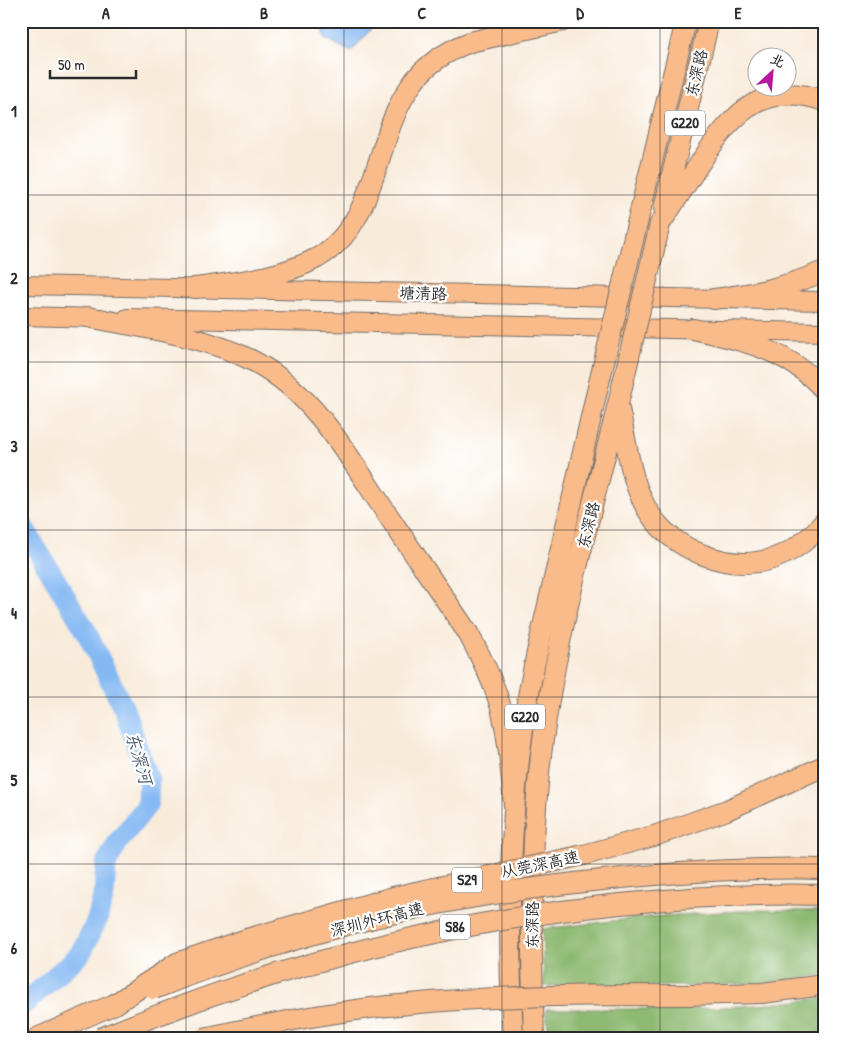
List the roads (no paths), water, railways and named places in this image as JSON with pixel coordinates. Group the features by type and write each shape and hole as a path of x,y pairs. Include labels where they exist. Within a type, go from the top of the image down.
{"highway":[{"path":"195,288 243,281 284,272 318,257 345,233 356,217 367,195 403,99 412,84 424,71 439,58 455,48 470,42 563,21"},
{"name":"东深路","path":"513,1038 509,911 514,805 522,733 537,654 594,404 686,21"},
{"name":"东深路","path":"534,1038 531,940 532,863 539,772 551,688 562,633 709,21"},
{"path":"660,224 712,143 740,112 756,102 775,96 795,94 814,97 824,101"},
{"path":"714,299 762,292 824,271"},
{"path":"88,317 177,336 233,352 256,362 298,393 344,450 468,633 481,658 500,707 506,735 514,805"},
{"path":"693,329 742,340 775,352 802,368 824,390"},
{"path":"618,404 636,484 642,499 651,516 667,533 686,548 725,562 742,564 760,562 795,548 810,538 824,522"},
{"name":"从莞深高速","path":"115,1004 178,963 240,941 383,900 584,855 657,835 727,810 824,766"},
{"name":"深圳外环高速","path":"37,1038 188,975 265,949 349,925 451,902 539,888 660,874 741,868 824,869"},
{"name":"深圳外环高速","path":"102,1038 190,1002 257,979 360,950 463,926 532,914 664,900 743,894 824,895"},
{"path":"204,1038 302,1018 436,1001 494,998 688,996 762,992 824,985"}],"main road":[{"name":"塘清路","path":"21,285 824,301"},
{"name":"塘清路","path":"21,316 824,332"}],"water":[{"path":"322,21 378,21 351,52 325,38"}],"waterway":[{"name":"东深河","path":"21,523 86,631 124,709 149,780 148,804 118,842 106,864 104,894 97,920 81,953 21,1007"}]}
